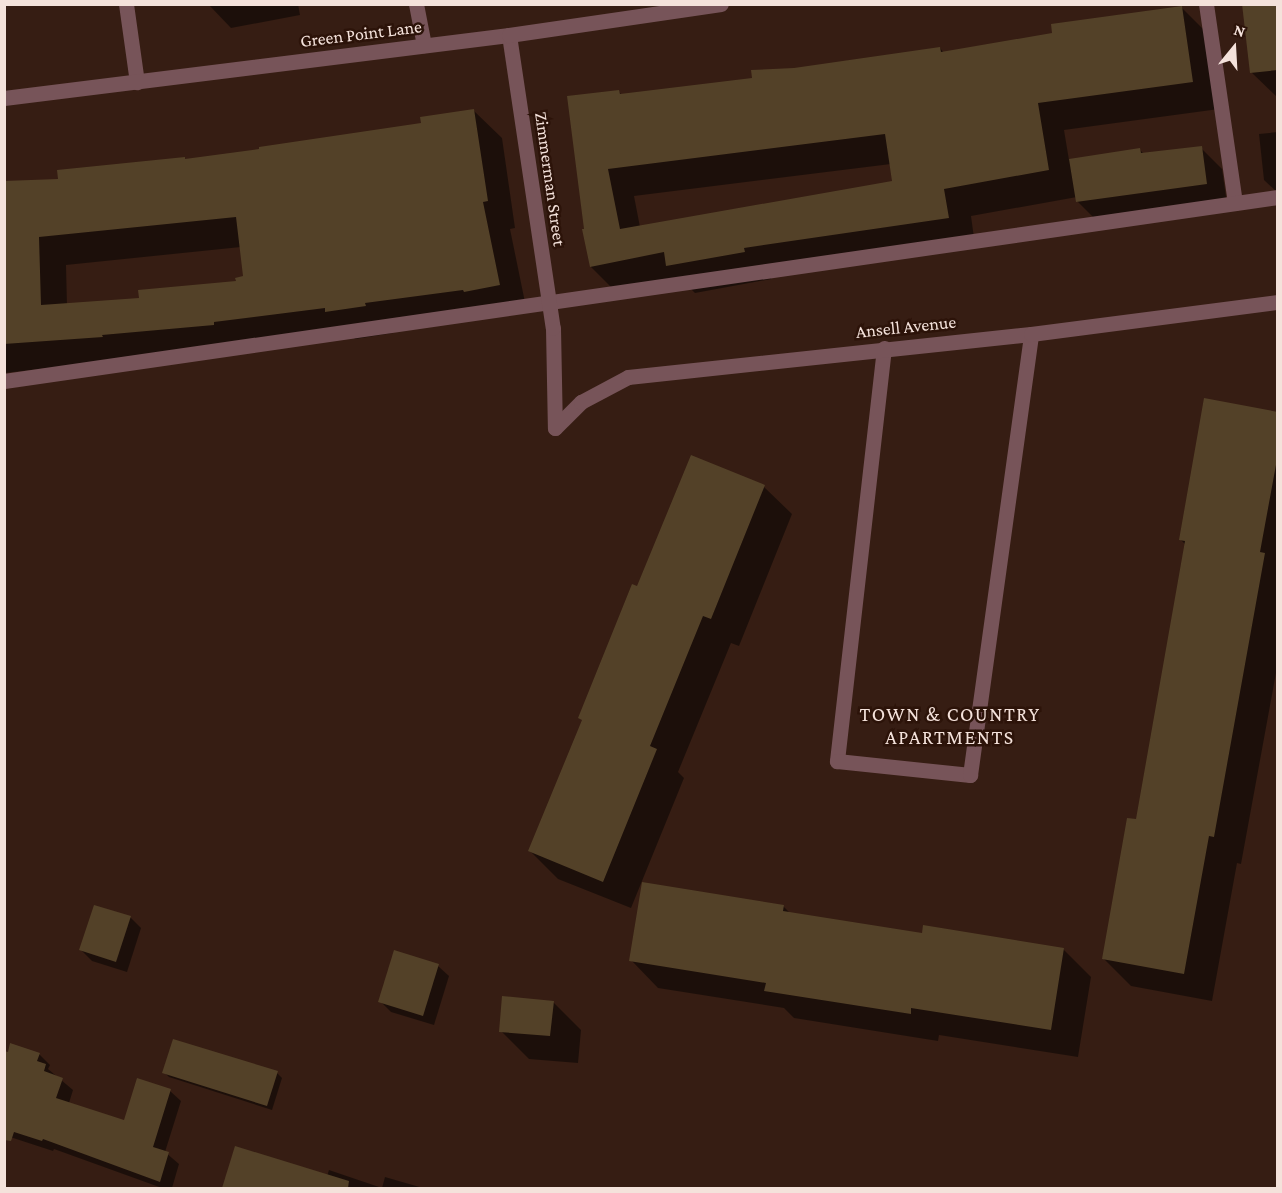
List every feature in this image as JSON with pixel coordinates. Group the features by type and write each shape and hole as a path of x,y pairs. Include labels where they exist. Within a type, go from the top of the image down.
{"street":[{"path":"126,4 137,82"},
{"path":"416,4 424,45"},
{"name":"Green Point Lane","path":"4,98 509,35 721,4"},
{"path":"1206,4 1235,202"},
{"name":"Zimmerman Street","path":"509,35 553,328 555,428"},
{"path":"4,381 1278,197"},
{"name":"Ansell Avenue","path":"555,428 581,402 628,377 1031,334 1278,302"},
{"path":"884,348 837,761 970,775 1031,334"}],"building":[{"path":"1242,4 1278,4 1278,70 1250,73"},
{"path":"1182,6 1193,82 1038,103 1049,170 944,189 949,218 744,248 745,252 666,266 664,252 590,267 582,229 584,229 567,96 619,90 620,94 752,78 751,70 794,68 940,47 941,52 1052,33 1051,24","holes":["885,134 892,181 620,229 608,169"]},
{"path":"474,109 488,201 483,202 500,285 464,292 463,290 365,303 366,306 325,312 325,308 214,322 214,325 102,335 103,337 4,344 4,181 58,179 57,170 185,157 185,159 259,149 259,147 421,123 420,117","holes":["236,217 243,276 235,278 236,281 138,290 139,298 41,305 39,237"]},
{"path":"1202,146 1207,184 1076,202 1069,159 1140,148 1141,153"},
{"path":"1204,398 1278,412 1278,454 1260,552 1265,553 1214,837 1209,836 1184,974 1102,959 1127,818 1136,819 1185,541 1179,540"},
{"path":"691,455 765,485 711,619 703,616 650,746 657,749 603,882 528,851 582,720 578,718 632,584 637,586"},
{"path":"642,882 784,905 783,911 922,933 923,925 1064,948 1051,1030 911,1008 911,1014 764,991 766,983 629,961"},
{"path":"94,905 131,916 116,962 79,950"},
{"path":"394,950 439,964 423,1016 378,1002"},
{"path":"502,996 554,1001 550,1036 499,1032"},
{"path":"173,1039 278,1071 267,1106 162,1073"},
{"path":"10,1043 40,1053 37,1061 46,1064 44,1071 63,1078 56,1098 124,1120 137,1078 171,1089 153,1147 169,1152 160,1182 43,1139 42,1141 14,1132 11,1141 4,1140 4,1051 8,1052"},
{"path":"235,1146 349,1181 348,1188 222,1188"}],"district":[{"name":"TOWN & COUNTRY APARTMENTS","path":"950,726"}]}
